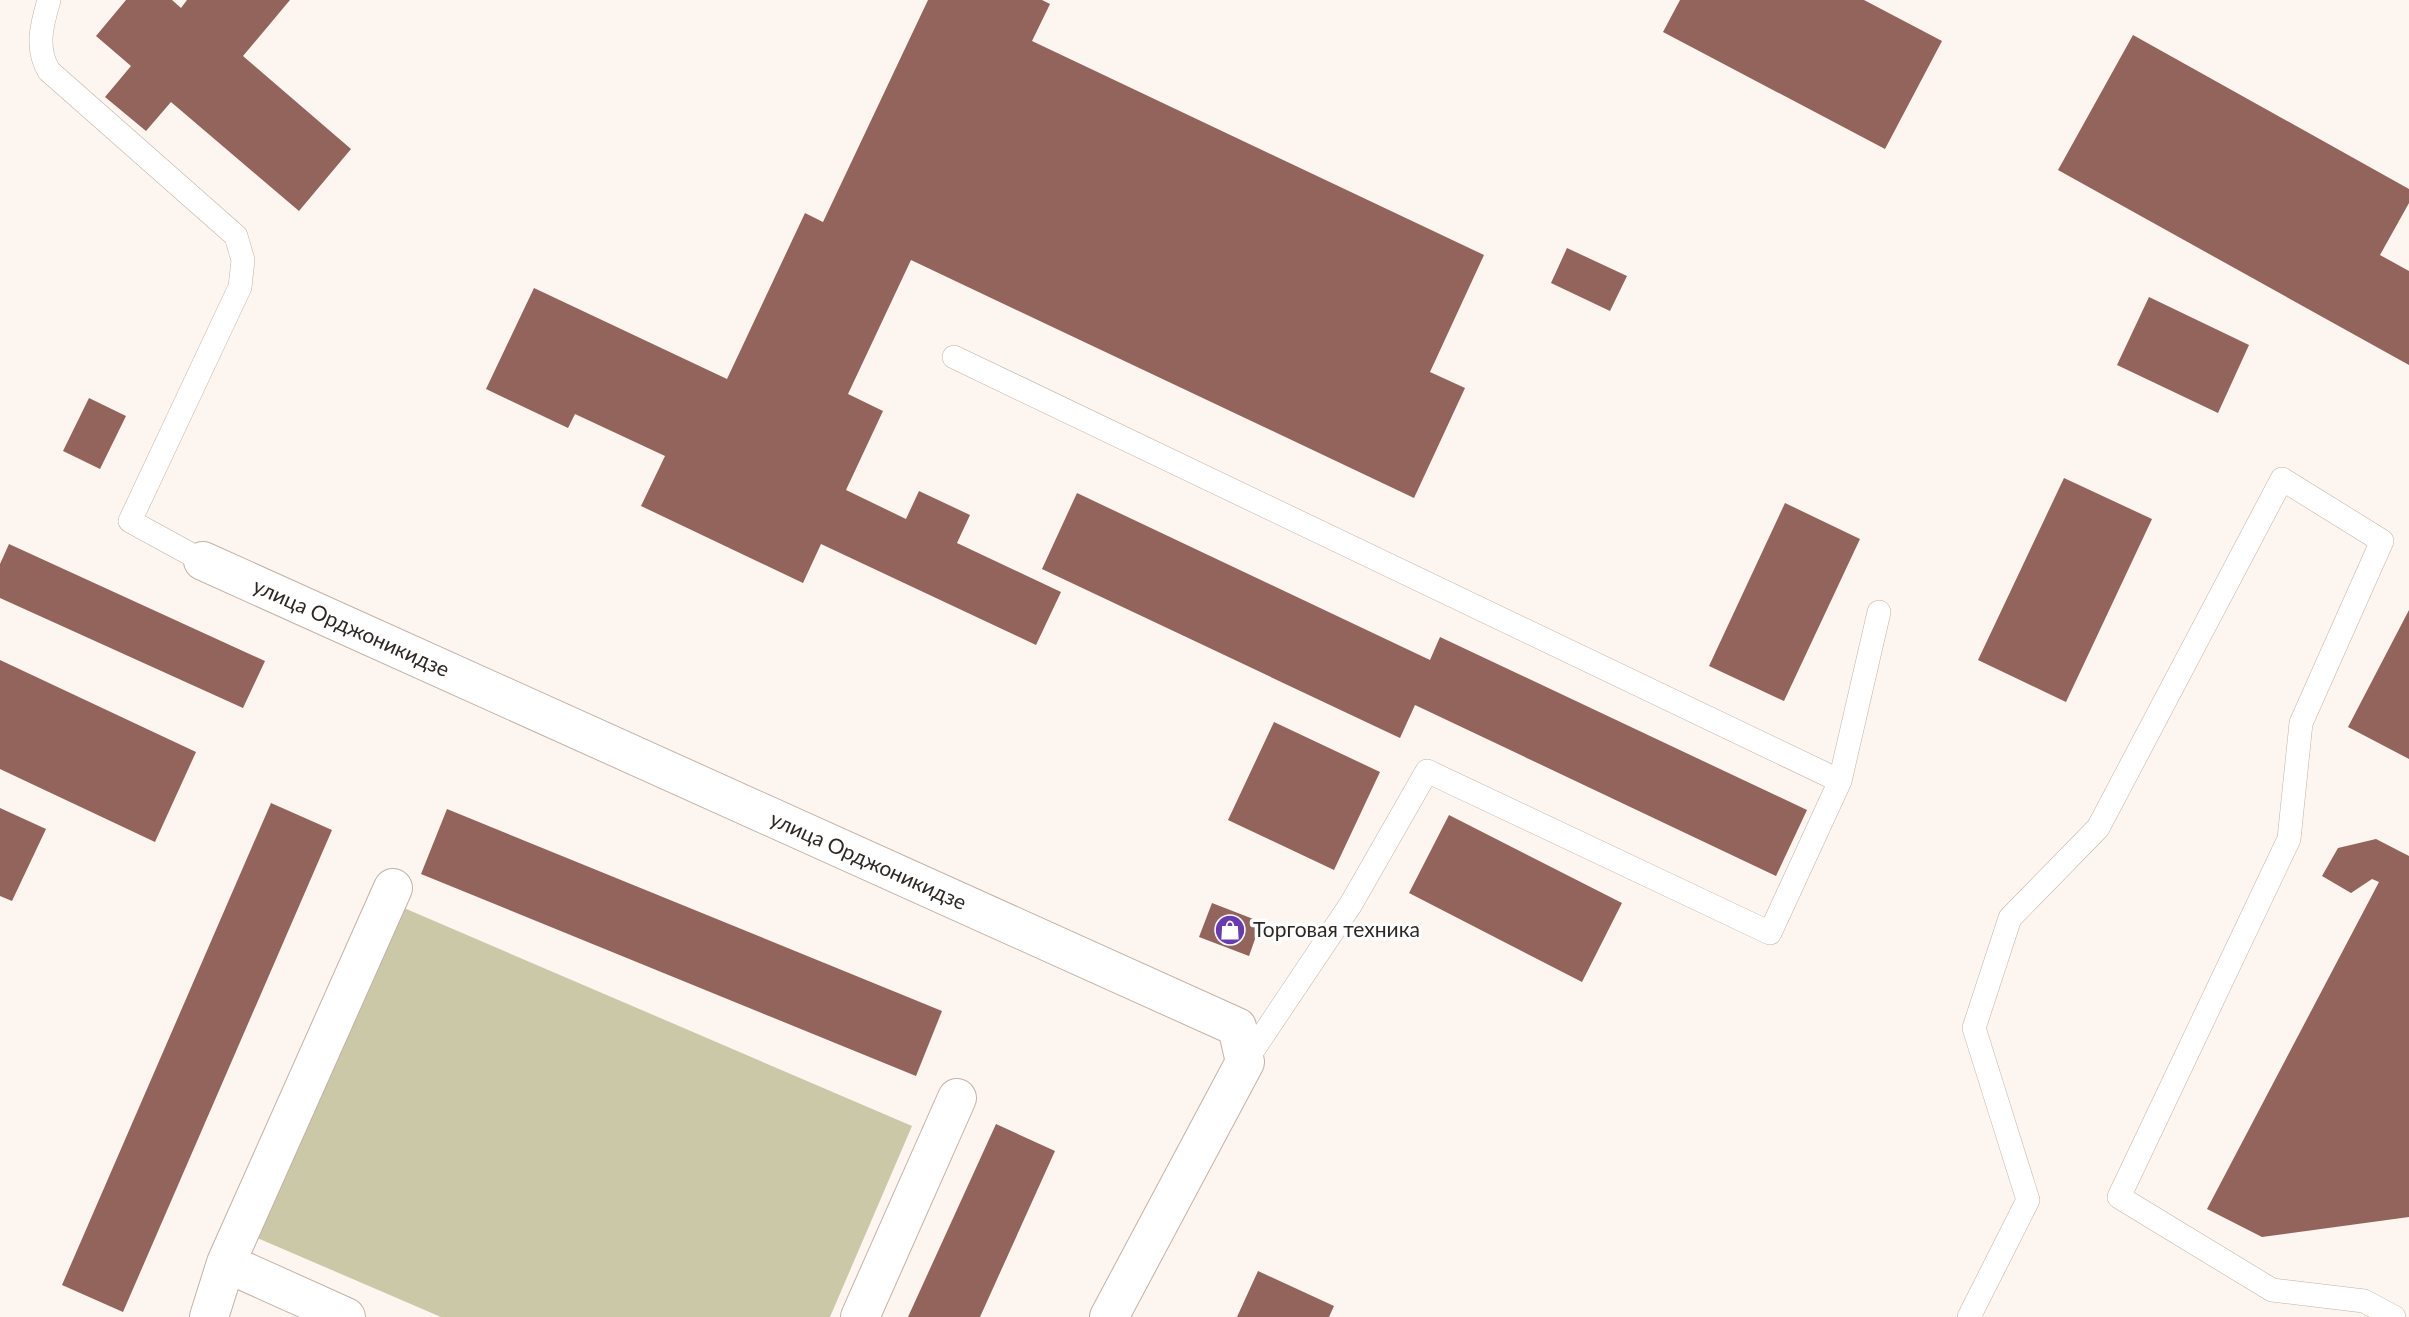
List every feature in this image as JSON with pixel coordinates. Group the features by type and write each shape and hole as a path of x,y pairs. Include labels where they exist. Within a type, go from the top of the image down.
{"street":[{"name":"улица Орджоникидзе","path":"203,561 1237,1027 1245,1062"},
{"path":"209,1317 226,1263 393,888"},
{"path":"1109,1317 1245,1062"},
{"path":"860,1317 957,1098"},
{"path":"226,1263 346,1317"}],"lane":[{"path":"49,0 41,26 40,41 44,63 49,71 236,236 243,260 240,287 130,521 203,561"},
{"path":"954,357 1840,781"},
{"path":"1969,1317 2028,1200 1974,1028 2010,918 2098,828 2282,479 2382,541 2301,723 2290,839 2119,1197 2272,1290 2364,1301 2394,1317"},
{"path":"1245,1062 1351,904 1427,771 1770,933 1840,781 1879,612"}],"shaded area":[{"path":"397,905 912,1126 830,1317 441,1317 255,1237"}],"building":[{"path":"126,0 172,0 181,8 187,0 290,0 243,56 351,149 299,211 171,102 146,131 105,97 131,66 96,36"},
{"path":"928,0 1042,0 1050,4 1032,41 1484,255 1430,372 1465,388 1414,498 911,260 848,394 883,411 846,490 906,519 919,491 970,515 957,543 1061,592 1036,645 821,544 803,583 641,506 665,456 575,414 568,428 486,389 534,288 727,379 805,213 823,222"},
{"path":"1680,0 1864,0 1942,41 1885,149 1663,32"},
{"path":"2133,35 2409,189 2409,203 2380,255 2409,271 2409,365 2058,170"},
{"path":"1567,248 1627,276 1610,311 1551,283"},
{"path":"2149,297 2249,345 2218,413 2117,365"},
{"path":"89,398 126,416 100,469 63,451"},
{"path":"2064,478 2152,519 2066,702 1978,660"},
{"path":"1077,493 1430,660 1440,637 1807,810 1776,876 1415,705 1400,738 1042,569"},
{"path":"1785,503 1860,539 1784,701 1709,666"},
{"path":"9,544 265,661 243,708 0,598 0,564"},
{"path":"2409,610 2409,759 2348,727"},
{"path":"0,660 196,752 155,842 0,769"},
{"path":"1274,722 1380,772 1334,870 1228,820"},
{"path":"271,803 332,830 123,1312 62,1285"},
{"path":"0,808 46,829 12,901 0,896"},
{"path":"447,809 942,1011 916,1076 421,874"},
{"path":"1449,815 1622,903 1582,982 1409,893"},
{"path":"2376,839 2409,856 2409,1217 2262,1237 2207,1209 2379,882 2372,879 2351,893 2322,876 2338,848"},
{"name":"Торговая техника","path":"1212,903 1261,922 1249,956 1199,937"},
{"path":"996,1124 1055,1151 980,1317 908,1317"},
{"path":"1258,1271 1334,1306 1329,1317 1237,1317"}],"place":[{"name":"Торговая техника","path":"1230,930"}]}
